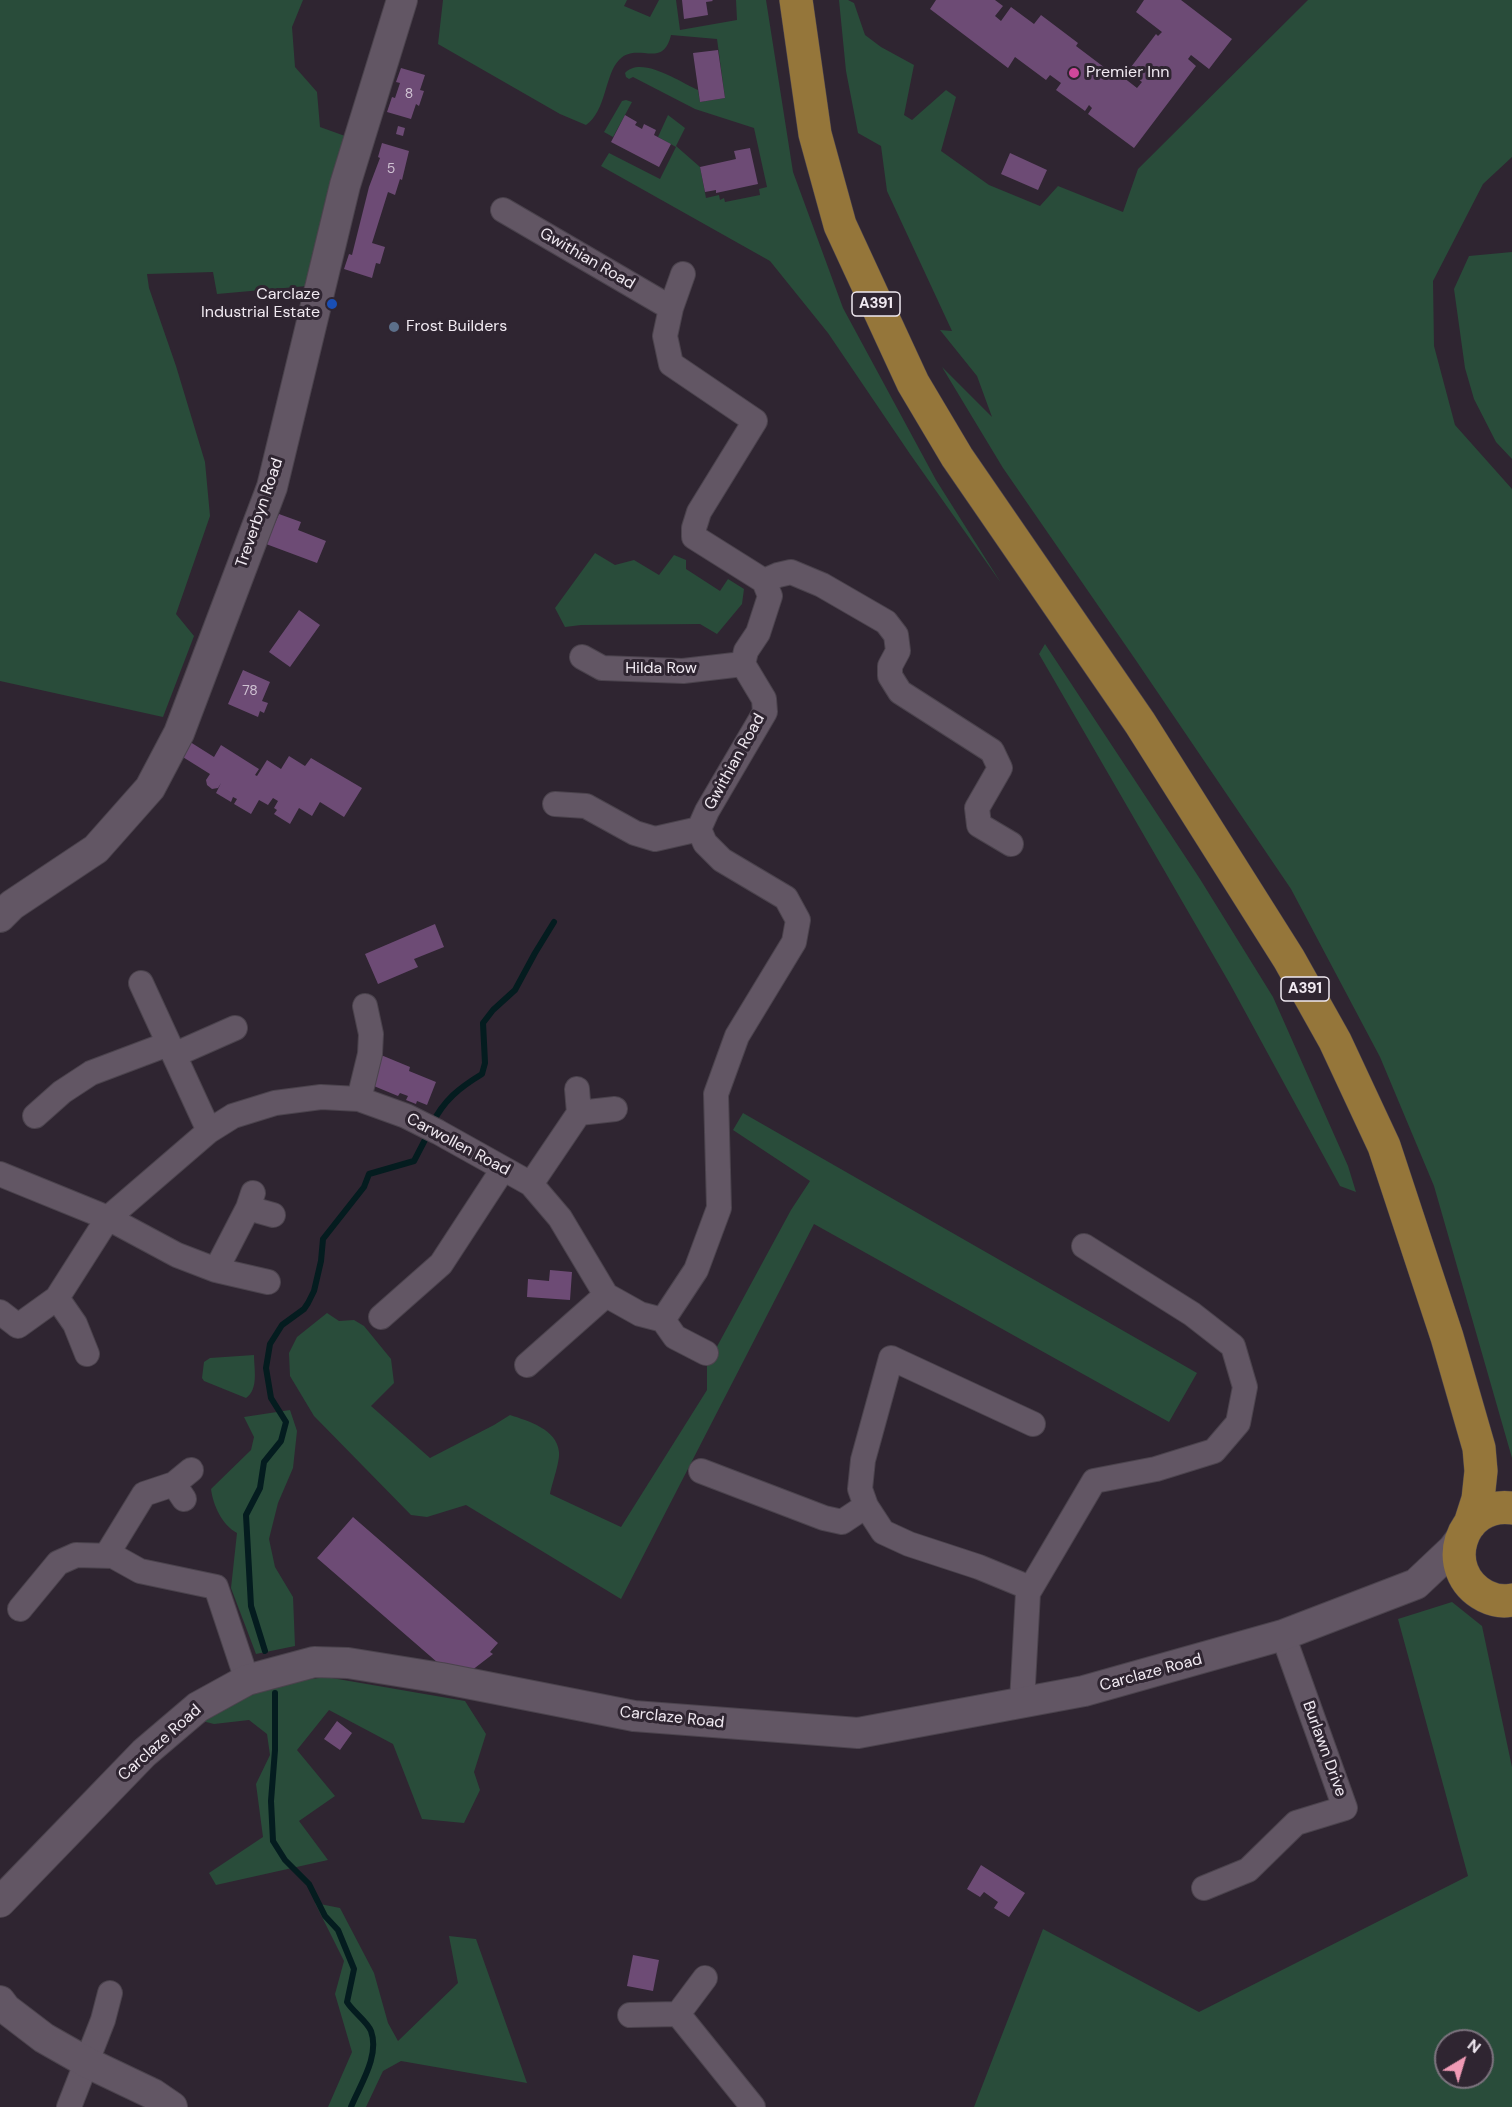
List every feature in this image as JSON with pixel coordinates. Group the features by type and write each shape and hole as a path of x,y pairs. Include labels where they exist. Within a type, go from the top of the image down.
{"highway":[{"name":"A391","path":"796,0 815,134 840,225 913,383 957,458 1140,723 1289,959 1335,1041 1384,1146 1447,1337 1479,1448 1481,1472 1478,1499 1466,1530"},
{"name":"A391","path":"1479,1448 1491,1471 1512,1500"},
{"path":"1497,1602 1466,1580 1459,1567 1458,1551 1466,1530 1481,1514 1495,1508 1512,1508"}],"street":[{"name":"Treverbyn Road","path":"0,917 12,905 96,849 150,789 179,733 272,487 345,185 402,0"},
{"name":"Gwithian Road","path":"503,210 670,308"},
{"path":"683,274 670,308 665,336 671,364 755,421 699,512 694,528 694,537 764,581 770,596 758,633 746,651 743,664"},
{"path":"764,581 791,572 822,585 886,622 897,635 898,651 890,666 890,676 900,692 992,751 1000,768 977,808 979,825 1011,844"},
{"name":"Hilda Row","path":"582,657 602,668 671,671 743,664"},
{"name":"Gwithian Road","path":"663,1320 696,1270 719,1208 716,1094 737,1036 794,942 798,920 786,898 722,860 705,843 699,829 707,811 765,712 764,699 743,664"},
{"path":"555,804 586,806 635,833 655,839 699,829"},
{"path":"141,983 209,1131"},
{"path":"358,1099 370,1054 371,1034 366,1006"},
{"path":"35,1116 62,1092 91,1073 171,1050 235,1028"},
{"path":"531,1184 579,1113 577,1089"},
{"name":"Carwollen Road","path":"57,1298 108,1218 209,1131 233,1116 275,1103 321,1097 358,1099 406,1116 431,1128 531,1184 560,1218 606,1295 639,1314 663,1320 675,1337 706,1353"},
{"path":"579,1113 615,1109"},
{"path":"381,1317 441,1264 503,1169"},
{"path":"0,1174 108,1218 177,1255 216,1270 268,1282"},
{"path":"216,1270 250,1201 273,1215"},
{"path":"1022,1702 1027,1604 1030,1588 1094,1481 1156,1469 1214,1451 1238,1423 1245,1387 1233,1346 1192,1314 1084,1246"},
{"path":"527,1365 606,1295"},
{"path":"0,1312 18,1326 57,1298 75,1324 87,1354"},
{"path":"1030,1588 979,1567 909,1544 884,1532 866,1506 860,1489 863,1460 891,1358 1033,1424"},
{"path":"701,1470 824,1518 842,1522 866,1506"},
{"path":"106,1556 144,1494 183,1485"},
{"name":"Carclaze Road","path":"1416,1584 1453,1549 1466,1530"},
{"path":"20,1609 58,1563 76,1555 112,1556 140,1571 216,1587 247,1680"},
{"name":"Carclaze Road","path":"0,1902 144,1754 198,1707 247,1680 314,1662 348,1663 441,1678 634,1716 858,1733 1084,1691 1283,1635 1416,1584 1450,1584 1497,1602"},
{"name":"Burlawn Drive","path":"1204,1888 1248,1870 1296,1823 1346,1808 1283,1635"},
{"path":"678,2014 705,1978"},
{"path":"69,2107 104,2020 110,1993"},
{"path":"0,2001 6,2009 44,2038 87,2063 153,2094 172,2107"},
{"path":"630,2015 678,2014"},
{"path":"678,2014 753,2107"}],"green space":[{"path":"0,0 303,0 292,27 295,67 317,92 320,127 345,136 307,286 217,294 213,272 147,274 149,288 176,366 205,462 210,516 176,614 194,636 163,717 0,681"},
{"path":"443,0 627,0 624,6 650,17 659,0 676,0 680,30 737,20 736,0 766,0 793,172 843,308 936,480 1001,583 828,333 770,261 601,166 609,153 660,179 676,147 658,137 668,115 685,128 676,146 700,167 706,198 719,195 720,200 724,198 725,202 760,195 759,189 767,187 754,128 695,109 633,77 629,79 626,77 625,73 632,68 650,68 698,90 700,102 725,98 717,39 671,35 662,51 626,55 614,66 598,111 586,125 560,114 438,44"},
{"path":"839,0 854,3 865,35 881,47 914,65 904,115 912,120 946,90 956,97 941,151 989,185 1040,206 1058,186 1123,212 1138,169 1308,0 1512,0 1512,157 1483,184 1433,281 1434,346 1455,425 1512,489 1512,1458 1434,1186 1380,1057 1291,889 1003,468 942,367 992,417 977,376 940,330 952,331 887,191 881,146 858,133 846,71"},
{"path":"622,101 632,102 613,137 604,132"},
{"path":"1512,252 1512,459 1496,442 1474,399 1465,368 1454,289 1469,256"},
{"path":"595,553 615,565 634,560 659,575 674,555 686,560 686,569 720,591 728,579 744,589 742,604 717,634 700,624 565,627 555,608"},
{"path":"1045,644 1200,879 1273,997 1348,1166 1356,1192 1340,1186 1230,984 1039,654"},
{"path":"743,1113 1197,1373 1169,1422 814,1224 621,1599 466,1505 427,1517 411,1515 314,1416 290,1376 289,1353 297,1337 327,1313 339,1321 354,1320 364,1326 391,1359 394,1383 371,1406 430,1458 510,1415 525,1420 547,1432 557,1444 558,1461 550,1494 621,1527 707,1390 707,1365 791,1210 810,1181 733,1130"},
{"path":"254,1355 254,1384 246,1398 204,1381 202,1378 204,1362 210,1358"},
{"path":"290,1410 297,1431 293,1468 278,1503 269,1539 275,1567 293,1597 295,1646 256,1654 231,1588 237,1533 219,1514 211,1489 251,1450 254,1437 244,1417"},
{"path":"1452,1602 1482,1626 1512,1767 1512,2107 974,2107 1043,1929 1199,2012 1468,1876 1398,1619"},
{"path":"326,1677 465,1701 486,1734 474,1772 480,1790 464,1823 422,1819 393,1744 329,1710 297,1750 335,1796 299,1821 328,1860 216,1885 209,1873 263,1837 256,1784 270,1755 267,1734 249,1720 214,1724 198,1720 240,1696 291,1682"},
{"path":"315,1903 340,1908 374,1973 388,2023 398,2041 458,1983 449,1936 476,1939 527,2083 401,2061 383,2071 366,2107 328,2107 352,2052 335,1994 344,1961"}],"building":[{"path":"682,0 713,1 706,2 708,15 684,19"},
{"name":"Premier Inn","path":"936,0 995,0 1003,6 995,16 1001,21 1011,7 1034,24 1041,15 1078,43 1076,46 1117,77 1119,74 1137,88 1142,82 1128,71 1156,34 1158,36 1162,32 1136,12 1144,0 1181,0 1232,39 1209,69 1191,55 1188,59 1196,66 1134,148 1088,114 1092,108 1089,105 1085,111 1056,90 1061,83 1050,75 1046,80 1015,57 1008,68 930,9"},
{"path":"718,50 725,98 700,102 693,53"},
{"path":"401,68 425,75 420,90 424,91 411,119 387,112 400,83 396,82"},
{"path":"625,115 637,122 635,125 642,129 644,124 656,130 654,135 671,144 659,167 611,142"},
{"path":"398,126 405,128 403,136 396,134"},
{"path":"382,143 409,151 402,180 400,179 395,195 388,192 372,243 385,247 380,264 376,263 372,278 344,269 349,254 352,255 369,187 380,158 378,157"},
{"path":"750,148 758,184 716,193 716,190 705,192 700,167 736,159 734,151"},
{"path":"1010,153 1047,170 1038,190 1001,174"},
{"path":"279,514 301,522 298,530 326,541 317,563 266,544"},
{"path":"299,610 320,625 290,667 269,652"},
{"path":"243,670 270,682 262,701 268,703 264,713 260,711 258,717 228,704"},
{"path":"187,740 214,757 221,745 259,769 255,775 257,776 267,760 281,769 289,756 305,766 311,758 362,788 344,817 320,802 312,816 299,808 290,824 274,814 278,801 273,798 268,805 259,800 251,814 234,804 237,799 233,797 231,802 216,793 221,783 218,788 212,789 207,785 206,780 210,774 178,754"},
{"path":"435,924 444,947 414,959 418,967 378,984 365,954"},
{"path":"381,1055 410,1067 409,1071 436,1082 427,1105 417,1101 416,1104 406,1100 408,1096 400,1093 398,1096 369,1084"},
{"path":"550,1270 572,1272 570,1300 527,1297 528,1279 549,1281"},
{"path":"353,1517 498,1643 490,1652 493,1654 467,1674 445,1669 317,1558"},
{"path":"337,1721 352,1733 340,1750 324,1739"},
{"path":"981,1865 1025,1893 1009,1917 994,1908 998,1902 984,1892 980,1897 967,1889"},
{"path":"633,1955 659,1960 653,1991 627,1986"}],"waterway":[{"path":"432,1124 453,1095 482,1074 485,1063 483,1023 493,1010 515,990 554,922"},
{"path":"265,1651 251,1606 246,1515 260,1488 264,1462 281,1441 286,1422 271,1398 266,1368 270,1344 282,1325 304,1309 308,1303 314,1291 323,1239 364,1187 369,1174 414,1161 428,1134"},
{"path":"275,1693 275,1750 271,1801 273,1841 285,1860 309,1884 325,1916 338,1930 354,1969 347,2002 369,2027 373,2041 368,2070 351,2107"}],"place":[{"name":"Premier Inn","path":"1074,73"},
{"name":"Carclaze Industrial Estate","path":"332,304"},
{"name":"Frost Builders","path":"394,327"}]}
